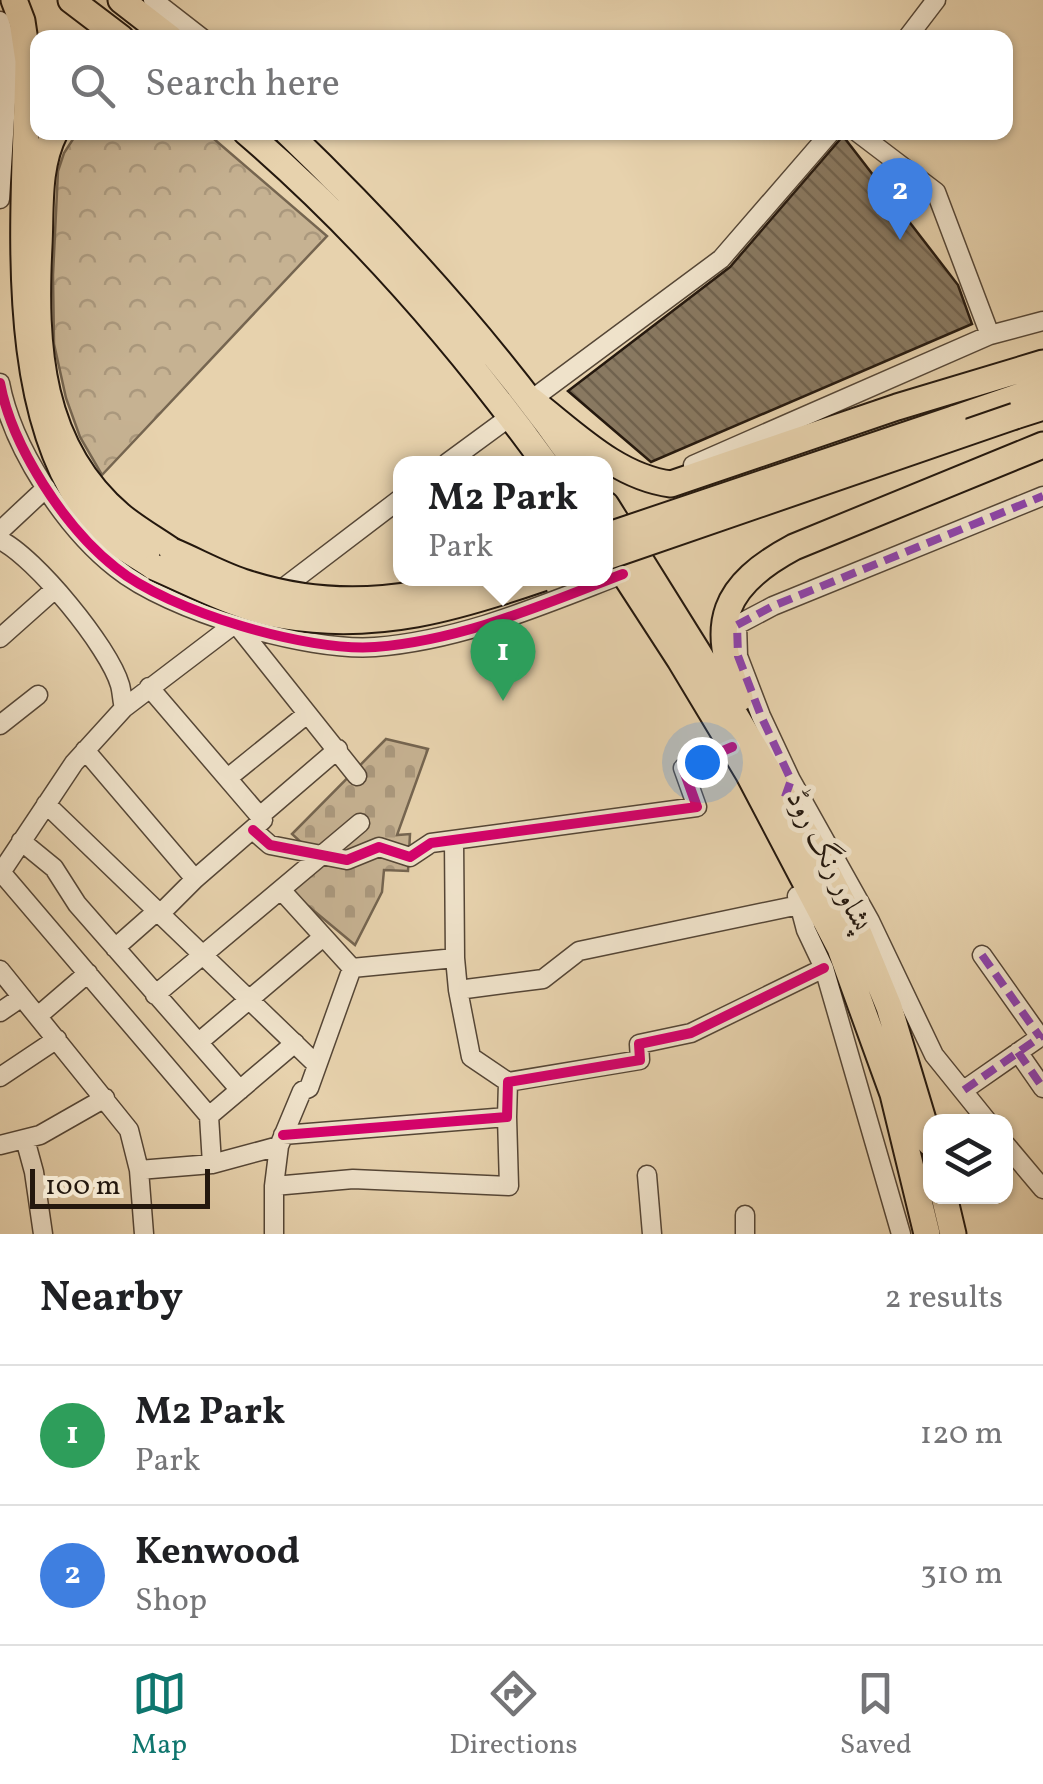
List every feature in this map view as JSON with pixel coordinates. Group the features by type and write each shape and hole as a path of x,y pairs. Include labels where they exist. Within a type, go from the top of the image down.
{"highway":[{"path":"14,0 22,21 28,61 16,313 20,363 29,413 59,481 103,533 163,559 242,582 288,594 343,601 406,598 450,586"},
{"path":"71,0 110,30"},
{"path":"121,0 160,30"},
{"path":"52,140 43,176 36,311 40,360 50,408 77,466 163,559 232,601 282,616 349,622 408,618 520,586"},
{"path":"255,140 294,174 568,456"},
{"path":"295,140 371,213 477,330 521,408 542,456"},
{"path":"613,463 654,482 683,482 897,407 1043,363"},
{"path":"613,534 1043,388"},
{"path":"614,565 1043,407"},
{"path":"521,408 601,456"},
{"path":"765,762 729,672 724,639 728,605 742,581 762,564 794,547 1043,446"},
{"name":"پشاور رنگ روڈ","path":"613,516 765,762 788,788 859,934 889,1007 927,1234"},
{"name":"پشاور رنگ روڈ","path":"614,565 732,747 799,865 923,1128"},
{"path":"946,1204 953,1234"}],"street":[{"path":"153,0 192,30"},
{"path":"913,30 936,0"},
{"path":"0,21 9,54 0,200"},
{"path":"458,456 721,259 824,140"},
{"path":"868,140 936,192 990,335"},
{"path":"654,482 990,335 1043,320"},
{"path":"0,383 9,416 46,488 94,550 119,571 180,602 236,623 300,642 372,647 474,630 569,586"},
{"path":"0,532 46,488"},
{"path":"982,1114 934,1055 870,921 788,788 738,656 738,625 772,606 1043,496"},
{"path":"212,1164 209,1116 1,873 85,750 124,708 393,504"},
{"path":"0,540 36,566 89,632 119,682 124,708"},
{"path":"0,638 54,589"},
{"path":"236,623 358,776"},
{"path":"149,687 229,777 270,845 347,860 379,847 410,858 431,843 697,807 682,768 732,747"},
{"path":"0,725 38,695"},
{"path":"229,777 307,714"},
{"path":"85,750 195,879"},
{"path":"115,948 337,750"},
{"path":"46,804 317,1065"},
{"path":"155,995 360,822"},
{"path":"454,840 454,958 471,1057 508,1082 640,1060 639,1044 691,1034 824,968"},
{"path":"21,841 54,868 77,904 240,1090"},
{"path":"799,865 800,905 824,968 901,1234"},
{"path":"282,891 352,968"},
{"path":"458,990 543,979 580,951 800,905"},
{"path":"199,1042 323,937"},
{"path":"964,1090 1042,1036 982,955"},
{"path":"352,968 454,958"},
{"path":"274,1234 274,1186 281,1140 302,1091 308,1088 352,968"},
{"path":"0,970 129,1130 140,1170 144,1234"},
{"path":"38,1016 88,973"},
{"path":"0,1012 22,997"},
{"path":"0,1077 57,1039"},
{"path":"209,1116 295,1044"},
{"path":"1018,1052 1043,1088"},
{"path":"274,1186 354,1179 508,1186 508,1082"},
{"path":"0,1146 40,1134 106,1098"},
{"path":"140,1170 212,1164 281,1140 507,1117"},
{"path":"25,1138 42,1234"},
{"path":"1013,1153 1043,1189"},
{"path":"646,1175 652,1234"}],"green space":[{"path":"72,140 215,140 327,236 102,475 80,437 54,344 58,171"},
{"path":"386,739 428,749 397,835 410,834 408,871 384,870 382,892 355,945 278,881 315,855 292,834"}],"building":[{"path":"840,140 846,140 958,285 972,324 651,462 568,391 730,267"}],"marked path":[{"path":"785,797 791,780 738,656 737,625 773,606 1043,496"},
{"path":"982,955 1040,1037"},
{"path":"964,1090 1043,1035"},
{"path":"1018,1052 1043,1088"}],"cycle path":[{"path":"0,383 16,433 43,484 97,551 140,584 240,626 313,643 375,647 471,629 592,586"},
{"path":"613,578 623,574"},
{"path":"253,830 270,845 347,860 379,847 410,857 431,843 697,807 683,768 732,747"},
{"path":"283,1135 507,1117 508,1082 640,1060 639,1044 691,1033 824,968"}],"place":[{"name":"Kenwood","path":"900,240"},
{"name":"M2 Park","path":"503,701"}]}
